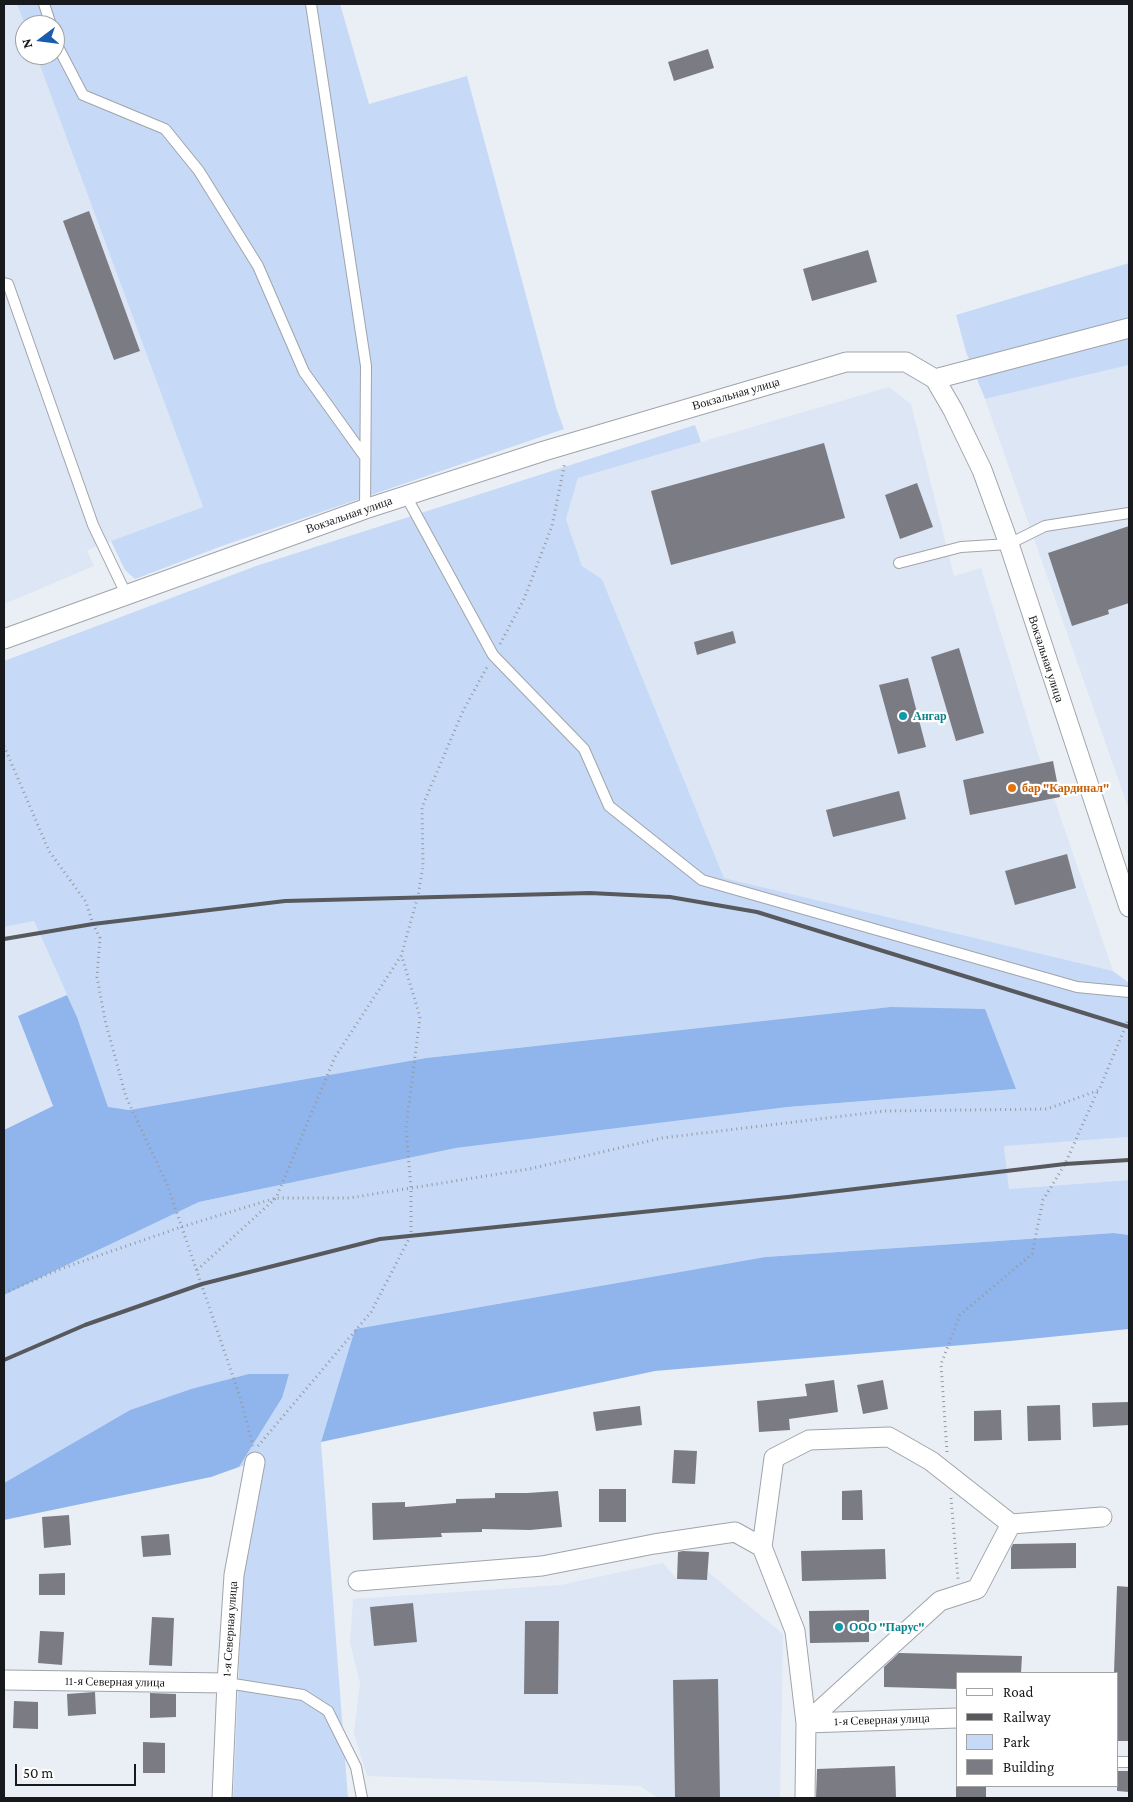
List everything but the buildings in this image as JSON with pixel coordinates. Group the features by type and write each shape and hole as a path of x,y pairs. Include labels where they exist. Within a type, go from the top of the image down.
{"street":[{"path":"935,379 1129,328"},
{"name":"Вокзальная улица","path":"4,639 365,509 569,443 846,362 906,362 935,379 982,470 1129,907"},
{"path":"804,1798 806,1723 795,1631 762,1547 774,1458 809,1440 889,1437 931,1461 1011,1524 1102,1517"},
{"name":"1-я Северная улица","path":"222,1798 226,1683 234,1575 255,1462"},
{"path":"806,1723 940,1601 977,1589 1011,1524"},
{"path":"358,1582 542,1566 654,1544 735,1532 762,1547"},
{"name":"11-я Северная улица","path":"4,1680 226,1683"},
{"name":"1-я Северная улица","path":"806,1723 956,1718"}],"lane":[{"path":"311,4 366,366 365,509"},
{"path":"65,60 83,95 165,129 199,171 258,266 304,372 365,458"},
{"path":"4,283 8,284 93,525 126,594"},
{"path":"406,496 493,656 584,749 609,806 702,880 1077,987 1129,992"},
{"path":"899,563 961,548 1008,544 1045,526 1129,513"},
{"path":"226,1683 303,1695 328,1711 356,1767 362,1798"}],"path":[{"path":"197,1270 276,1198 335,1057 401,956 418,896 423,866 422,807 464,711 524,599 552,526 569,443"},
{"path":"4,746 49,851 86,902 100,938 97,977 105,1020 126,1097 167,1184 240,1397 254,1450 371,1312 411,1235 411,1188 406,1128 420,1017 401,956"},
{"path":"960,1595 948,1475 941,1364 960,1315 1032,1254 1043,1200 1065,1164 1129,1018"},
{"path":"4,1293 63,1268 181,1227 276,1198 349,1198 529,1169 662,1138 885,1111 1047,1109 1099,1090"}],"shaded area":[{"path":"4,4 17,4 21,15 15,15 15,65 40,65 203,507 87,550 94,566 4,604"},
{"path":"1129,365 1129,810 985,399"},
{"path":"889,387 911,404 954,576 981,568 1041,764 963,780 970,815 1054,798 1113,971 724,878 602,579 582,566 566,519 578,478"},
{"path":"34,921 67,995 18,1016 53,1106 4,1130 4,927"},
{"path":"67,995 77,1017 108,1107 129,1110 426,1058 890,1007 985,1009 1016,1089 788,1107 456,1148 199,1202 4,1295 4,1130 53,1106 18,1016"},
{"path":"1129,1137 1129,1180 1009,1189 1004,1145"},
{"path":"1114,1233 1129,1235 1129,1329 655,1371 321,1442 355,1329 765,1257"},
{"path":"249,1374 289,1374 282,1398 239,1467 211,1477 4,1520 4,1483 130,1410 191,1389"},
{"path":"663,1563 677,1579 707,1580 708,1572 783,1634 780,1798 658,1798 640,1786 367,1776 354,1733 360,1683 350,1643 353,1599 560,1585"}],"green space":[{"path":"17,4 340,4 369,104 467,76 556,407 564,429 222,546 135,579 125,570 111,541 203,507 40,65 65,65 65,15 21,15"},
{"path":"1129,263 1129,365 985,399 966,352 956,315"},
{"path":"695,425 701,442 578,478 566,519 582,566 602,579 724,878 1113,971 1129,983 1129,1137 1004,1146 1009,1189 1129,1180 1129,1235 1114,1233 765,1257 355,1329 321,1442 348,1798 233,1798 243,1577 265,1460 239,1467 282,1398 191,1389 130,1410 4,1483 4,1295 199,1202 456,1148 788,1107 1016,1089 890,1007 426,1058 129,1110 108,1108 77,1017 34,921 4,927 4,661 256,566"}],"railway":[{"path":"4,939 93,924 285,901 590,893 670,897 757,912 1129,1027"},
{"path":"4,1360 85,1325 202,1284 380,1239 788,1197 1065,1164 1129,1160"}],"place":[{"name":"Ангар","path":"903,716"},
{"name":"бар \"Кардинал\"","path":"1012,788"},
{"name":"ООО \"Парус\"","path":"839,1627"}]}
